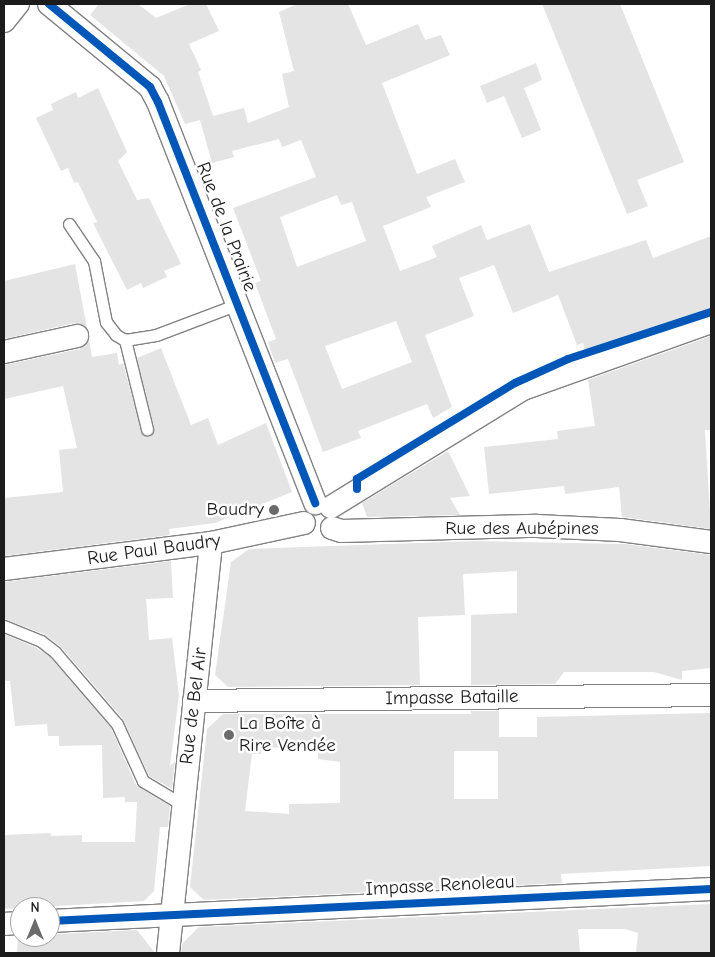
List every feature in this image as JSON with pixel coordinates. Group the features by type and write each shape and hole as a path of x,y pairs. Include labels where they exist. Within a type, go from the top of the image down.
{"street":[{"path":"4,21 18,4"},
{"name":"Rue de la Prairie","path":"49,4 150,87 166,119 238,304 326,513"},
{"path":"326,513 523,389 711,322"},
{"path":"4,352 76,336"},
{"name":"Rue des Aubépines","path":"304,523 314,534 326,513 341,531 537,526 620,530 711,542"},
{"name":"Rue Paul Baudry","path":"4,569 211,543 304,523"},
{"name":"Rue de Bel Air","path":"168,953 211,543"},
{"name":"Impasse Bataille","path":"194,701 711,695"},
{"name":"Impasse Renoleau","path":"60,921 711,889"}],"lane":[{"path":"69,224 94,261 106,322 125,340 147,429"},
{"path":"125,340 156,335 238,304"},
{"path":"4,626 41,641 68,666 117,724 143,781 175,800 183,801"}],"building":[{"path":"99,4 138,4 156,18 190,4 206,4 219,31 189,44 201,70 198,72 213,116 244,108 248,123 289,107 282,74 294,71 279,12 297,4 348,4 366,45 418,24 425,40 441,35 450,55 382,83 417,174 455,159 465,182 426,197 431,207 383,226 400,271 437,257 432,246 481,225 487,240 530,224 549,272 646,240 653,258 711,236 711,309 585,353 583,343 577,345 558,295 513,313 494,265 459,278 474,316 425,335 452,407 433,418 427,404 358,431 361,438 323,452 288,359 275,363 268,342 276,339 255,283 261,281 233,208 316,177 301,140 282,147 279,139 232,151 234,157 212,163 200,120 185,124 164,76 90,15","holes":["337,195 341,205 352,202 366,241 297,267 280,217","396,321 412,362 342,389 325,346"]},
{"path":"542,4 620,4 684,162 637,180 648,206 627,214"},
{"path":"536,63 542,80 524,88 541,130 522,138 504,96 487,103 480,86"},
{"path":"98,88 127,152 118,161 137,200 149,198 181,264 164,271 167,277 143,288 141,283 127,290 93,223 97,222 78,182 74,183 68,168 61,171 36,118 53,110 51,104 76,92 78,98"},
{"path":"75,264 87,328 74,323 4,339 4,281"},
{"path":"711,336 711,430 705,430 711,529 622,517 619,487 565,494 564,486 489,494 484,447 558,439 557,431 595,426 588,380"},
{"path":"89,340 92,357 117,353 119,365 123,363 142,434 152,435 154,428 137,358 161,348 191,425 208,418 218,445 266,423 292,492 215,523 169,529 170,535 4,556 4,498 63,492 59,450 77,448 63,386 4,399 4,365 80,349"},
{"path":"448,451 470,496 450,498 460,515 367,517 362,503"},
{"path":"475,541 625,544 711,555 711,668 682,671 682,680 654,672 564,672 555,684 471,685 471,615 517,613 517,571 463,574 465,615 418,617 420,685 228,687 215,675 231,562 249,549"},
{"path":"171,561 173,598 146,599 149,640 172,638 179,695 170,766 175,761 172,789 149,776 123,719 61,647 44,634 4,619 4,582"},
{"path":"4,634 37,648 50,657 111,728 136,785 170,806 168,827 160,827 154,891 144,901 60,906 60,897 10,897 10,909 4,909 4,835 50,833 51,836 82,835 82,842 135,842 137,802 125,802 125,797 103,798 102,745 59,746 59,736 48,736 47,724 15,726 10,681 4,681"},
{"path":"471,711 499,711 499,737 537,737 537,717 711,713 711,866 561,874 562,883 204,900 190,887 207,729 223,714 471,714","holes":["261,747 309,749 309,753 318,752 318,759 340,762 340,803 289,804 289,814 245,811 252,754 261,754","454,751 498,751 498,799 454,799"]},
{"path":"711,904 711,953 636,953 638,933 625,929 578,929 580,953 181,953 182,944 199,927"},
{"path":"137,930 155,953 17,953 17,947 60,947 60,934"}],"cycle path":[{"path":"49,4 150,87 158,102 315,503"},
{"path":"357,489 357,479 515,383 568,359 711,312"},
{"path":"60,921 711,889"}],"place":[{"name":"Baudry","path":"274,510"},
{"name":"La Boîte à Rire Vendée","path":"229,735"}]}
